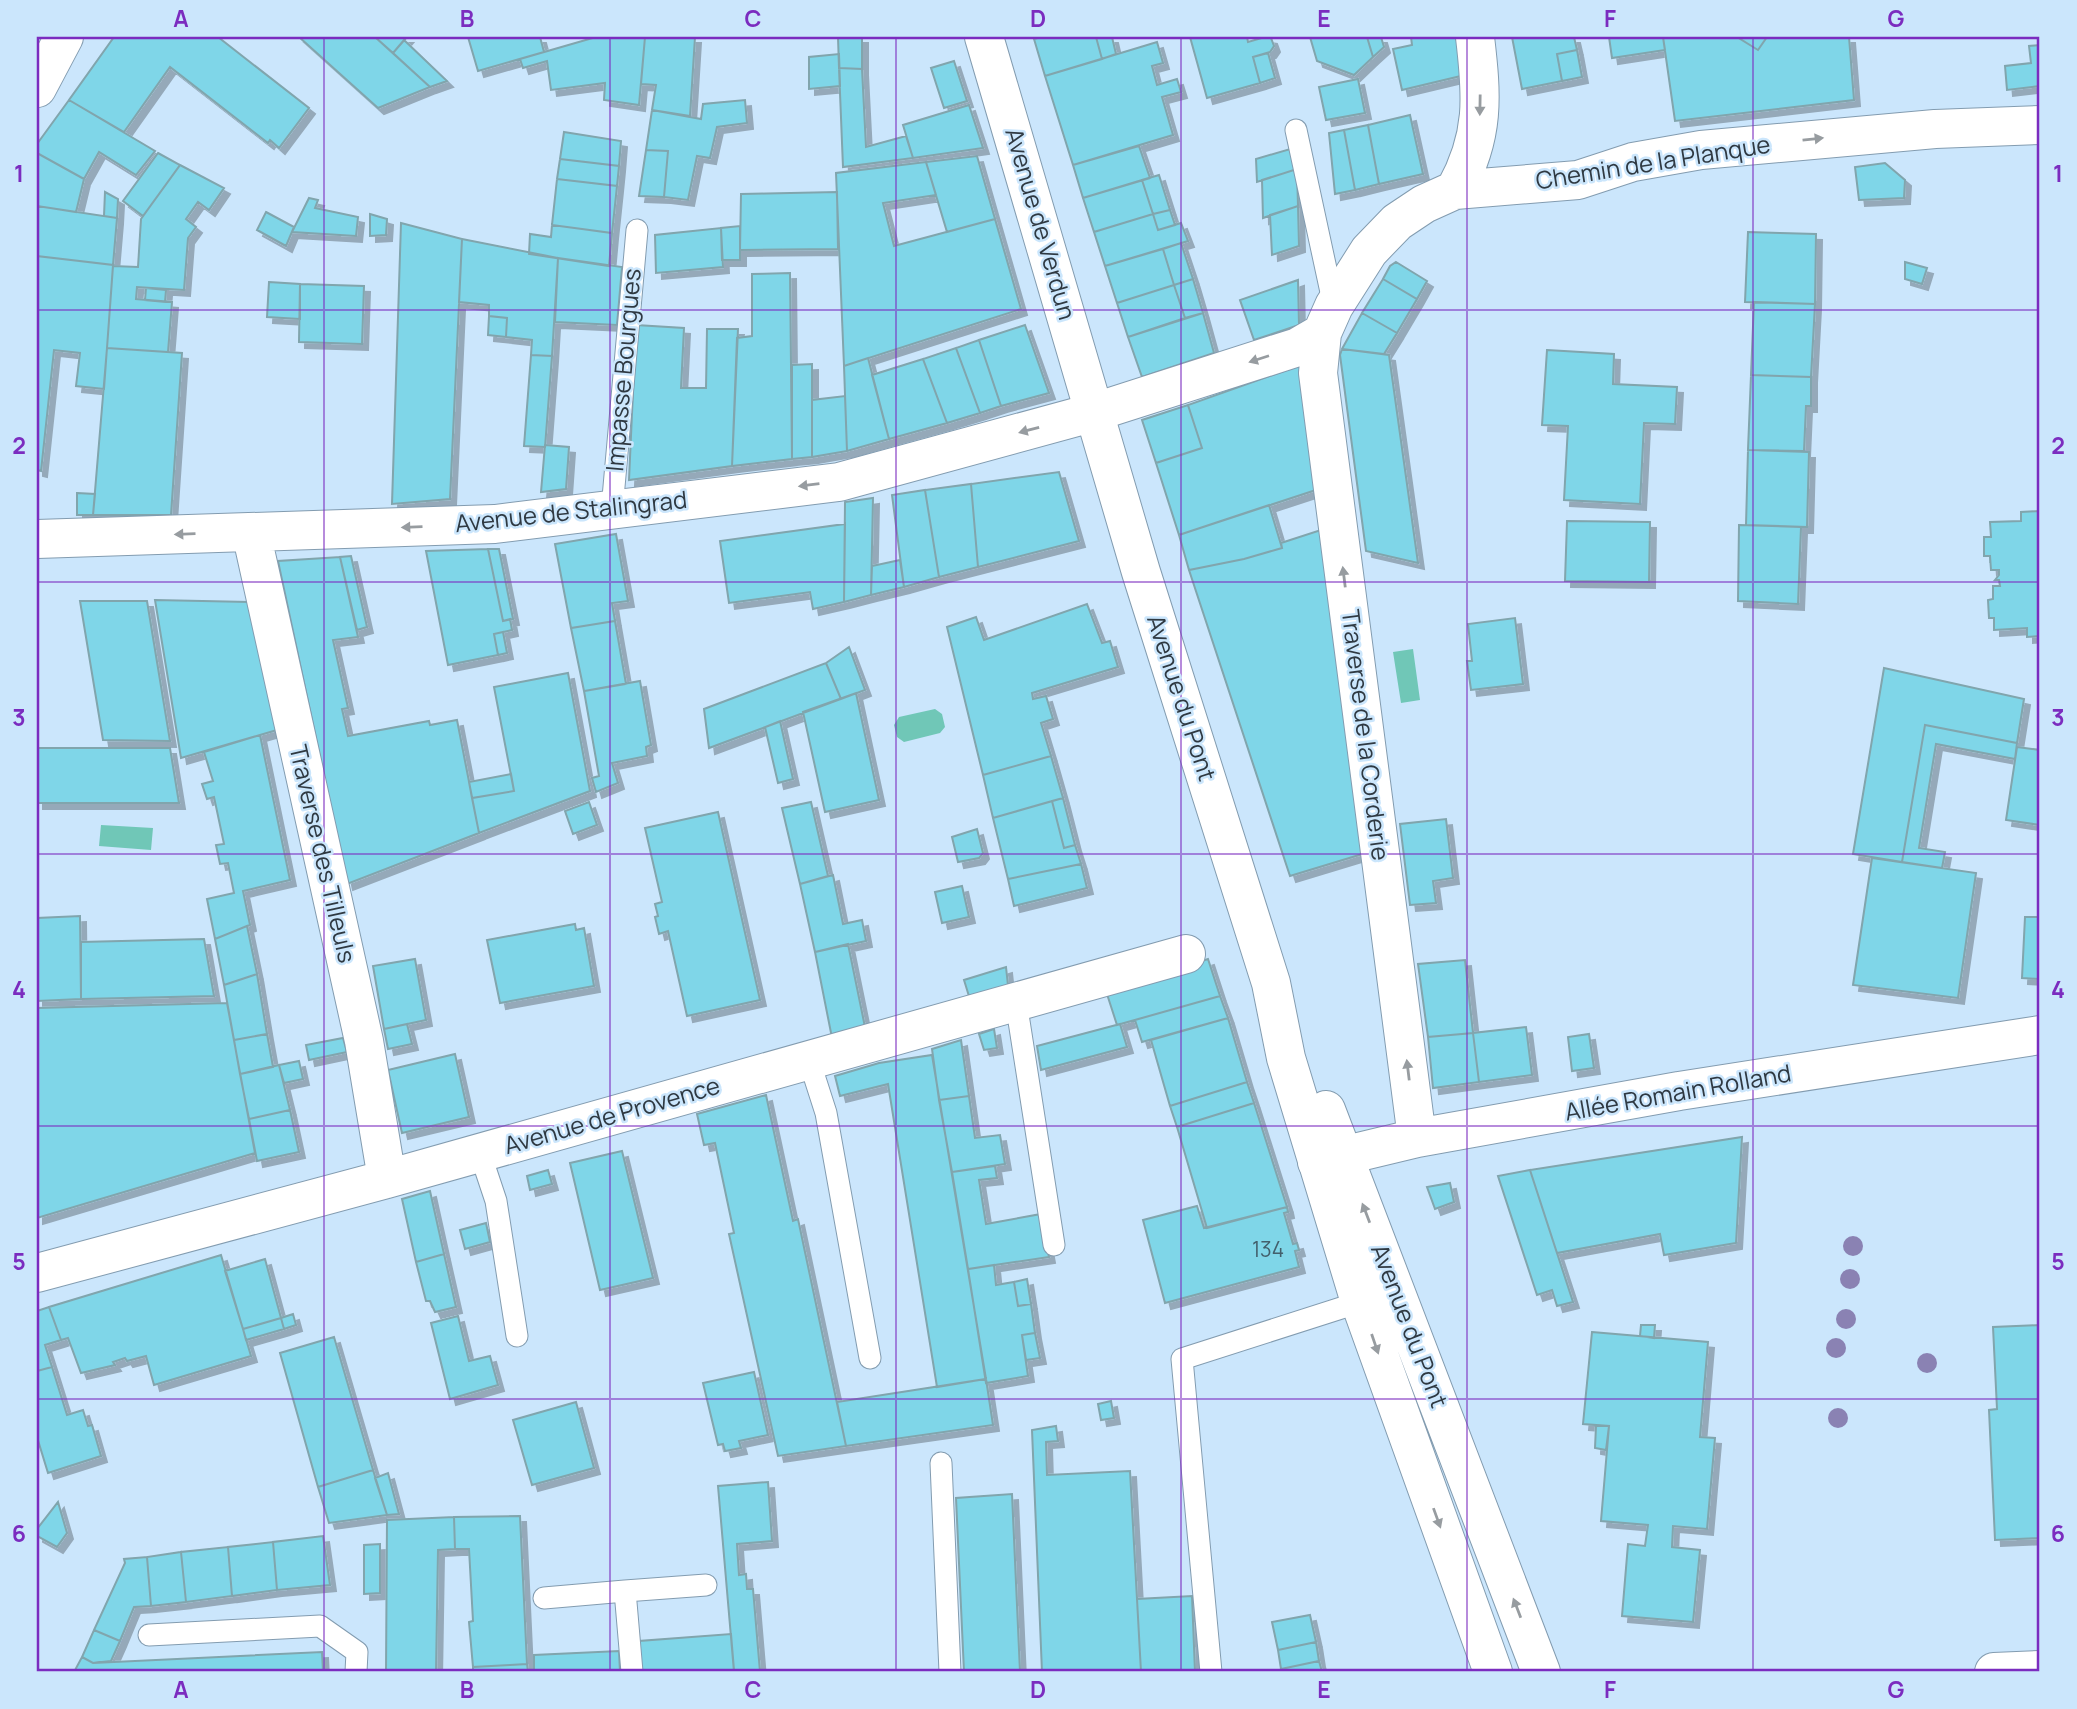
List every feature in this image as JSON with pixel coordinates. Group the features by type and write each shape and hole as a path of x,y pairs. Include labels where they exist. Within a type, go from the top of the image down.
{"street":[{"path":"37,88 64,37"},
{"name":"Avenue de Verdun","path":"984,37 1095,412"},
{"path":"1455,190 1470,164 1480,122 1480,77 1475,37"},
{"name":"Chemin de la Planque","path":"1095,412 1298,347 1328,319 1369,251 1397,222 1424,204 1455,190 1578,180 1633,162 1701,150 1935,129 2040,125"},
{"name":"Traverse de la Corderie","path":"1328,319 1318,373 1417,1138"},
{"name":"Avenue de Stalingrad","path":"37,539 495,524 839,482 1095,412"},
{"name":"Avenue du Pont","path":"1095,412 1141,572 1270,983 1286,1058 1330,1158 1541,1672"},
{"name":"Traverse des Tilleuls","path":"251,532 364,1041 387,1179"},
{"name":"Avenue de Provence","path":"37,1273 387,1179 1186,954"},
{"name":"Allée Romain Rolland","path":"1330,1158 1417,1138 1679,1091 2040,1035"},
{"name":"Avenue du Pont","path":"1330,1158 1360,1302 1493,1672"},
{"path":"1994,1672 2040,1670"}],"lane":[{"path":"1296,130 1328,319"},
{"name":"Impasse Bourgues","path":"611,509 637,230"},
{"path":"1016,1002 1054,1245"},
{"path":"809,1060 826,1113 870,1358"},
{"path":"480,1153 496,1201 517,1336"},
{"path":"1211,1672 1182,1359 1360,1302"},
{"path":"941,1463 950,1672"},
{"path":"544,1598 706,1586"},
{"path":"625,1591 632,1672"},
{"path":"149,1635 320,1626 357,1652 356,1672"}],"shaded area":[{"path":"1413,649 1420,700 1401,703 1393,652"},
{"path":"935,709 942,714 945,727 940,733 904,742 897,737 894,725 899,717"},
{"path":"101,825 153,828 151,850 99,846"}],"building":[{"path":"114,37 218,37 309,108 279,148 270,140 268,143 170,67 124,132 69,100"},
{"path":"299,37 375,37 430,87 378,108"},
{"path":"375,37 407,37 393,53"},
{"path":"468,37 540,37 544,52 478,71"},
{"path":"596,37 645,37 639,105 604,100 605,83 551,90 547,61 523,68 520,59"},
{"path":"645,37 695,37 690,116 652,110 656,85 641,84"},
{"path":"838,37 862,37 862,69 839,68"},
{"path":"1096,37 1102,59 1045,76 1034,39"},
{"path":"1096,37 1112,37 1116,54 1102,59"},
{"path":"1190,37 1247,37 1248,42 1265,37 1271,38 1274,46 1270,52 1253,57 1260,83 1207,98"},
{"path":"1310,37 1367,37 1373,57 1354,75 1317,61"},
{"path":"1367,37 1381,37 1384,47 1373,57"},
{"path":"1411,37 1456,37 1465,75 1402,90 1393,49 1412,45"},
{"path":"1512,37 1574,37 1577,50 1557,54 1562,81 1522,89"},
{"path":"1609,37 1663,37 1665,50 1612,58"},
{"path":"1663,37 1737,37 1758,50 1767,37 1849,37 1854,100 1675,121"},
{"path":"1737,37 1767,37 1758,50"},
{"path":"404,40 447,81 430,87 393,53"},
{"path":"1157,42 1163,63 1152,66 1157,85 1177,79 1181,92 1162,97 1173,135 1073,165 1045,76"},
{"path":"2040,45 2040,86 2007,90 2005,66 2031,63 2029,46"},
{"path":"1577,50 1582,77 1562,81 1557,54"},
{"path":"1268,53 1275,78 1260,83 1253,57"},
{"path":"839,54 840,86 809,89 809,57"},
{"path":"954,61 967,101 944,108 931,68"},
{"path":"839,68 862,69 866,147 906,136 913,158 843,167"},
{"path":"1358,79 1365,113 1326,120 1319,87"},
{"path":"69,100 155,151 136,175 99,152 84,179 37,153 37,144"},
{"path":"745,100 747,123 717,127 710,158 697,156 688,200 664,197 668,151 646,150 652,110 701,119 703,104"},
{"path":"969,105 983,148 913,158 903,125"},
{"path":"1410,115 1423,174 1379,184 1368,125"},
{"path":"1368,125 1379,184 1355,190 1344,130"},
{"path":"1344,130 1355,190 1335,194 1329,133"},
{"path":"564,132 621,141 619,166 560,159"},
{"path":"1139,146 1150,178 1083,198 1073,165"},
{"path":"1297,147 1297,169 1257,182 1256,159"},
{"path":"646,150 668,151 664,197 639,196"},
{"path":"37,153 84,179 76,212 37,206"},
{"path":"158,153 180,165 143,216 123,201"},
{"path":"977,156 995,219 947,232 926,162"},
{"path":"560,159 619,166 617,186 557,179"},
{"path":"926,162 936,195 883,203 894,246 995,219 1021,309 844,366 836,173"},
{"path":"1885,163 1905,180 1904,198 1859,200 1855,167"},
{"path":"180,165 224,188 209,210 198,202 186,219 196,227 188,238 184,290 137,287 136,299 172,302 168,352 107,348 113,266 138,267 141,219"},
{"path":"1297,169 1298,206 1263,218 1262,180"},
{"path":"1159,175 1170,210 1153,214 1142,180"},
{"path":"557,179 617,186 612,233 552,225"},
{"path":"1142,180 1153,214 1094,232 1083,198"},
{"path":"105,192 118,199 117,218 104,216"},
{"path":"837,192 838,249 740,250 741,194"},
{"path":"309,198 318,200 315,208 358,217 356,236 292,232"},
{"path":"37,206 117,218 113,265 37,256"},
{"path":"1298,206 1299,246 1272,255 1270,215"},
{"path":"1170,210 1175,225 1158,230 1153,214"},
{"path":"266,212 294,227 286,246 257,230"},
{"path":"370,214 387,219 386,235 370,236"},
{"path":"1153,214 1158,230 1181,223 1188,241 1105,266 1094,232"},
{"path":"401,223 462,239 450,499 392,504"},
{"path":"552,225 612,233 609,266 529,254 530,234 551,237"},
{"path":"740,226 740,260 722,260 721,228"},
{"path":"721,228 723,267 656,273 655,235"},
{"path":"1748,232 1816,234 1815,304 1745,302"},
{"path":"462,239 558,258 552,356 531,355 532,340 506,337 507,318 489,316 489,305 459,302"},
{"path":"1181,243 1193,279 1174,285 1163,249"},
{"path":"1163,249 1174,285 1117,303 1105,266"},
{"path":"37,256 113,265 104,389 76,386 80,353 54,350 41,471 37,470"},
{"path":"558,258 622,267 617,325 555,322"},
{"path":"1396,262 1427,281 1417,299 1383,279 1390,266"},
{"path":"1905,262 1927,268 1922,284 1905,279"},
{"path":"790,273 792,459 732,466 737,338 752,336 752,274"},
{"path":"1193,279 1203,313 1185,318 1174,285"},
{"path":"1383,279 1417,299 1397,333 1362,313"},
{"path":"1298,280 1299,325 1254,340 1240,300"},
{"path":"269,282 300,284 300,319 267,317"},
{"path":"300,284 364,286 362,344 299,342"},
{"path":"1174,285 1185,318 1128,337 1117,303"},
{"path":"146,288 166,290 165,302 145,300"},
{"path":"1754,302 1815,304 1811,377 1751,375"},
{"path":"1203,313 1214,353 1142,377 1128,337"},
{"path":"1362,313 1397,333 1384,354 1342,349"},
{"path":"489,316 507,318 506,337 488,335"},
{"path":"636,325 684,328 681,388 706,388 707,329 738,329 732,466 629,480"},
{"path":"1025,325 1049,393 1001,406 979,340"},
{"path":"979,340 1001,406 980,413 956,348"},
{"path":"107,348 182,353 171,515 93,515"},
{"path":"956,348 980,413 947,423 923,359"},
{"path":"1342,349 1389,355 1418,563 1366,551 1340,355"},
{"path":"1547,350 1614,354 1613,384 1677,387 1675,424 1644,423 1640,504 1564,500 1568,426 1542,425"},
{"path":"531,355 552,356 545,447 524,446"},
{"path":"868,358 889,439 847,451 844,366"},
{"path":"923,359 947,423 889,439 872,375"},
{"path":"812,364 812,457 792,459 792,365"},
{"path":"1304,364 1322,488 1179,535 1156,463 1202,448 1188,405"},
{"path":"1751,375 1811,377 1811,406 1806,406 1804,451 1748,450"},
{"path":"845,396 847,451 812,457 812,400"},
{"path":"1188,405 1202,448 1156,463 1142,420"},
{"path":"545,445 569,447 566,489 541,492"},
{"path":"1748,450 1809,452 1807,527 1746,525"},
{"path":"1059,472 1079,541 978,567 971,484"},
{"path":"971,484 978,567 939,577 925,490"},
{"path":"925,490 939,577 904,587 892,495"},
{"path":"77,493 95,494 93,515 77,515"},
{"path":"873,498 871,595 844,602 845,502"},
{"path":"1269,505 1282,548 1189,570 1179,535"},
{"path":"2040,511 2040,636 2027,637 2027,628 1994,630 1994,618 1989,618 1988,600 1993,599 1993,586 2000,586 1999,580 1995,580 1999,570 1991,570 1990,556 1984,556 1984,537 1991,537 1990,522 2021,521 2021,512"},
{"path":"1567,521 1650,522 1649,582 1565,581"},
{"path":"845,524 844,602 813,609 810,592 729,603 720,541"},
{"path":"1739,525 1801,527 1798,604 1738,601"},
{"path":"1327,528 1369,852 1290,876 1189,570 1282,548 1281,543"},
{"path":"616,534 628,601 612,603 615,621 571,628 555,544"},
{"path":"488,549 503,621 510,619 512,630 494,634 498,655 448,665 426,551"},
{"path":"488,549 499,549 513,619 503,621"},
{"path":"351,556 367,627 357,630 340,557"},
{"path":"340,557 358,637 333,640 348,708 342,709 348,736 429,721 430,725 457,720 479,833 347,884 278,561"},
{"path":"900,560 904,587 871,595 872,566"},
{"path":"155,600 249,602 277,730 181,758"},
{"path":"80,601 147,601 170,741 103,740"},
{"path":"1087,604 1102,643 1110,641 1118,667 1032,693 1033,699 1046,696 1053,719 1041,723 1051,756 983,775 947,627 976,617 984,640"},
{"path":"1515,618 1523,684 1471,690 1467,661 1472,661 1468,624"},
{"path":"615,621 626,684 584,691 571,628"},
{"path":"503,632 507,653 498,655 494,634"},
{"path":"849,647 865,690 841,699 826,663"},
{"path":"826,663 841,699 709,748 704,709"},
{"path":"1884,668 2024,699 2017,743 1925,725 1902,862 1853,854"},
{"path":"568,673 590,791 479,833 472,798 514,791 494,687"},
{"path":"640,681 651,745 646,747 647,756 612,763 618,783 596,792 592,778 599,776 584,691"},
{"path":"856,693 879,800 825,812 803,712"},
{"path":"780,721 793,779 778,783 765,727"},
{"path":"1925,725 2017,743 2015,759 1936,744 1919,848 1945,852 1942,868 1902,862"},
{"path":"260,735 290,880 243,891 250,925 215,939 207,899 234,893 228,863 220,864 216,845 224,844 214,797 207,799 202,784 213,781 204,752"},
{"path":"2017,747 2040,750 2040,825 2006,820"},
{"path":"37,748 170,748 179,803 37,803"},
{"path":"1051,756 1063,798 993,818 983,775"},
{"path":"511,774 514,791 472,798 469,782"},
{"path":"1063,798 1075,845 1064,848 1052,801"},
{"path":"1052,801 1064,848 1075,845 1081,864 1008,879 993,818"},
{"path":"589,802 597,825 573,834 565,811"},
{"path":"811,802 828,876 800,884 782,808"},
{"path":"718,812 760,1000 687,1016 668,931 659,934 655,917 658,916 655,904 662,902 645,828"},
{"path":"1446,819 1453,878 1433,881 1436,903 1410,905 1400,824"},
{"path":"977,829 983,853 979,858 958,862 952,837"},
{"path":"1872,858 1976,873 1958,998 1853,985"},
{"path":"1081,864 1087,888 1014,906 1008,879"},
{"path":"833,875 843,924 862,920 866,941 815,952 800,884"},
{"path":"962,886 969,917 942,923 935,892"},
{"path":"80,916 81,999 37,1001 37,918"},
{"path":"2025,917 2040,917 2040,979 2022,978"},
{"path":"575,924 576,930 584,928 594,986 500,1003 487,940"},
{"path":"247,926 257,974 224,985 215,939"},
{"path":"204,939 214,996 81,999 81,942"},
{"path":"848,944 866,1032 833,1043 815,952"},
{"path":"415,959 426,1020 384,1029 373,966"},
{"path":"1208,959 1220,996 1117,1025 1106,991"},
{"path":"1465,960 1473,1033 1428,1037 1418,964"},
{"path":"1006,967 1009,995 972,1006 964,980"},
{"path":"257,974 267,1034 234,1040 224,985"},
{"path":"1220,996 1228,1018 1142,1042 1135,1020"},
{"path":"227,1003 255,1153 37,1218 37,1008"},
{"path":"1228,1018 1247,1082 1170,1106 1151,1040"},
{"path":"407,1024 412,1044 388,1049 384,1029"},
{"path":"1120,1024 1127,1047 1041,1070 1037,1046"},
{"path":"1526,1027 1532,1075 1479,1082 1473,1033"},
{"path":"994,1029 997,1048 984,1050 979,1034"},
{"path":"1473,1033 1479,1082 1433,1088 1428,1037"},
{"path":"267,1034 273,1067 240,1074 234,1040"},
{"path":"1589,1034 1594,1068 1572,1071 1568,1037"},
{"path":"343,1038 347,1052 309,1060 306,1045"},
{"path":"961,1040 969,1096 939,1100 932,1049"},
{"path":"455,1054 469,1117 402,1133 388,1070"},
{"path":"932,1055 986,1379 937,1387 888,1084 840,1096 835,1076 879,1063"},
{"path":"299,1061 303,1079 284,1083 279,1065"},
{"path":"279,1065 290,1110 249,1119 240,1074"},
{"path":"1247,1082 1254,1103 1177,1127 1170,1106"},
{"path":"766,1095 793,1221 798,1219 846,1446 778,1456 729,1234 734,1233 715,1143 704,1145 697,1114"},
{"path":"969,1096 975,1138 1000,1135 1005,1164 952,1172 939,1100"},
{"path":"1254,1103 1287,1207 1207,1228 1177,1127"},
{"path":"290,1110 299,1152 257,1161 249,1119"},
{"path":"1742,1137 1736,1243 1664,1255 1660,1234 1557,1253 1530,1170"},
{"path":"622,1151 653,1278 600,1290 570,1163"},
{"path":"995,1166 997,1178 979,1180 986,1224 1041,1214 1049,1257 968,1269 952,1172"},
{"path":"548,1170 552,1184 530,1190 527,1176"},
{"path":"1530,1170 1573,1302 1557,1306 1552,1290 1537,1295 1498,1176"},
{"path":"1450,1183 1454,1202 1435,1209 1427,1187"},
{"path":"430,1191 444,1254 416,1262 402,1199"},
{"path":"1197,1206 1204,1228 1287,1207 1288,1212 1284,1213 1293,1244 1297,1243 1299,1250 1295,1251 1299,1267 1165,1303 1143,1220"},
{"path":"486,1223 490,1242 465,1249 460,1230"},
{"path":"444,1254 456,1307 435,1312 430,1301 426,1301 416,1262"},
{"path":"221,1255 251,1356 154,1385 146,1356 127,1361 125,1358 113,1362 115,1365 81,1373 68,1338 61,1340 49,1307"},
{"path":"265,1259 281,1318 243,1329 225,1271"},
{"path":"994,1265 996,1285 1014,1282 1018,1306 1031,1304 1035,1333 1022,1335 1028,1376 986,1383 968,1269"},
{"path":"1027,1279 1031,1304 1018,1306 1014,1282"},
{"path":"49,1307 61,1340 45,1345 52,1367 37,1371 37,1311"},
{"path":"293,1314 296,1325 284,1329 281,1318"},
{"path":"458,1316 469,1361 490,1356 498,1385 450,1399 431,1323"},
{"path":"281,1318 284,1329 246,1340 243,1329"},
{"path":"1641,1325 1655,1325 1654,1338 1640,1336"},
{"path":"2040,1325 2040,1538 1995,1540 1989,1410 1997,1409 1993,1327"},
{"path":"1592,1332 1708,1342 1700,1437 1715,1438 1707,1529 1673,1526 1672,1547 1700,1550 1693,1622 1622,1616 1628,1544 1645,1546 1648,1525 1601,1521 1609,1426 1583,1424"},
{"path":"1035,1333 1040,1358 1026,1360 1022,1335"},
{"path":"334,1337 373,1470 318,1487 280,1353"},
{"path":"52,1367 67,1415 83,1410 88,1426 92,1425 101,1456 48,1473 37,1437 37,1371"},
{"path":"754,1372 768,1435 739,1441 741,1448 725,1451 723,1444 718,1445 703,1383"},
{"path":"986,1379 993,1425 846,1446 837,1402"},
{"path":"1111,1401 1114,1418 1101,1420 1098,1404"},
{"path":"576,1402 594,1468 532,1485 513,1420"},
{"path":"1056,1426 1058,1441 1046,1442 1047,1475 1130,1471 1141,1672 1042,1672 1032,1430"},
{"path":"1596,1426 1609,1426 1606,1450 1595,1448"},
{"path":"373,1470 387,1515 329,1523 318,1487"},
{"path":"388,1473 399,1514 387,1515 375,1478"},
{"path":"768,1482 772,1541 737,1544 739,1575 746,1574 747,1589 753,1589 760,1672 734,1672 718,1486"},
{"path":"1012,1494 1020,1672 964,1672 956,1498"},
{"path":"58,1502 67,1533 57,1547 37,1536 37,1529"},
{"path":"520,1516 527,1664 473,1667 469,1622 473,1621 469,1549 455,1549 454,1517"},
{"path":"454,1517 455,1549 438,1550 436,1672 386,1672 387,1520"},
{"path":"323,1536 330,1585 277,1590 273,1542"},
{"path":"273,1542 277,1590 232,1596 228,1547"},
{"path":"380,1544 380,1593 364,1594 364,1545"},
{"path":"228,1547 232,1596 186,1602 181,1552"},
{"path":"181,1552 186,1602 151,1606 147,1557"},
{"path":"147,1557 151,1606 134,1607 120,1641 94,1630 125,1563 124,1559"},
{"path":"1192,1596 1195,1672 1141,1672 1137,1599"},
{"path":"1310,1615 1316,1642 1278,1650 1272,1622"},
{"path":"94,1630 120,1641 111,1661 93,1663 82,1657"},
{"path":"731,1634 734,1670 641,1672 639,1641"},
{"path":"1316,1642 1319,1661 1281,1669 1278,1650"},
{"path":"619,1651 620,1672 534,1672 534,1655"},
{"path":"322,1652 323,1672 74,1672 82,1657 93,1663"},
{"path":"1319,1661 1322,1672 1282,1672 1281,1669"},
{"path":"527,1664 528,1672 473,1672 473,1667"}]}
